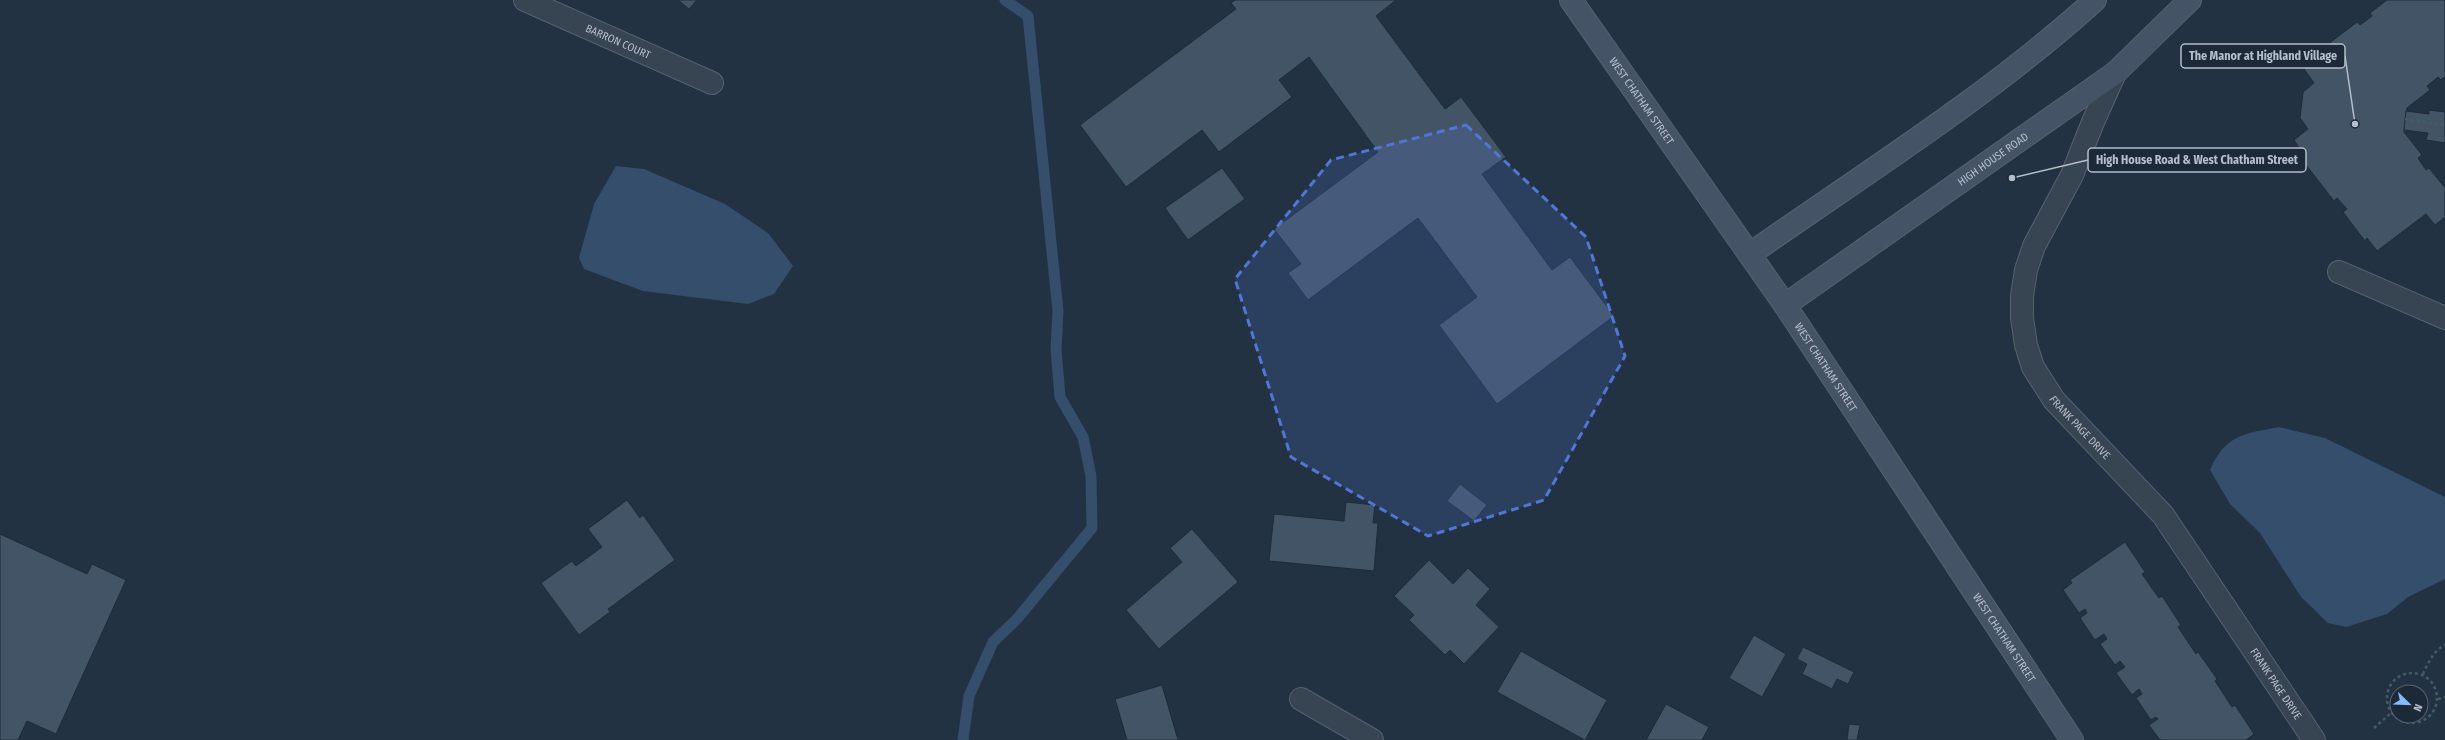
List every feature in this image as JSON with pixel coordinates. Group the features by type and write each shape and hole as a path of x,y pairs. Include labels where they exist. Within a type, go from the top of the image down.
{"main road":[{"name":"WEST CHATHAM STREET","path":"1571,0 1785,305 2072,740"},
{"path":"1750,254 1950,116 2015,67 2095,0"},
{"name":"HIGH HOUSE ROAD","path":"1785,305 1833,269 2115,73 2190,0"}],"street":[{"name":"BARRON COURT","path":"525,0 712,83"},
{"name":"FRANK PAGE DRIVE","path":"2115,73 2093,122 2072,176 2034,246 2026,270 2022,296 2022,318 2026,345 2033,367 2054,400 2162,515 2314,740"},
{"path":"2339,272 2445,318"},
{"path":"1301,699 1372,740"}],"path":[{"path":"2405,119 2444,125"},
{"path":"2422,674 2428,662 2440,647 2445,645"},
{"path":"2391,684 2401,674 2411,672 2422,674 2431,680 2436,689 2438,699 2435,709 2429,716"},
{"path":"2389,687 2387,691 2387,703 2389,708"},
{"path":"2438,699 2445,697"},
{"path":"2374,728 2389,715"}],"highlighted area":[{"path":"1466,125 1586,237 1625,356 1544,500 1428,536 1291,457 1235,279 1331,160"}],"water":[{"path":"616,166 644,169 725,204 768,233 793,266 774,294 748,304 643,291 584,269 579,258 594,204"},
{"path":"2279,427 2325,438 2445,497 2445,579 2408,597 2387,614 2346,627 2328,623 2301,597 2260,533 2230,504 2210,470 2216,458 2230,442 2246,434"}],"building":[{"path":"678,0 697,0 689,9"},
{"path":"1235,0 1396,0 1376,16 1445,109 1461,97 1506,157 1482,174 1552,270 1570,257 1614,316 1497,404 1439,325 1477,297 1418,218 1308,300 1288,273 1301,264 1274,229 1378,152 1309,57 1279,80 1292,97 1219,152 1202,130 1126,187 1080,125 1236,9 1231,3"},
{"path":"2387,0 2445,0 2445,76 2441,80 2438,77 2427,86 2430,90 2407,108 2404,132 2422,155 2418,158 2426,170 2429,168 2445,188 2445,217 2435,225 2426,214 2377,251 2367,238 2365,241 2343,212 2347,209 2337,198 2334,201 2296,152 2300,149 2294,140 2308,129 2300,118 2303,92 2314,83 2304,69 2313,61 2310,58 2357,22 2360,25 2372,16 2370,13"},
{"path":"2429,110 2445,112 2445,143 2426,140 2428,133 2404,130 2406,111 2429,114"},
{"path":"1222,168 1245,199 1188,240 1165,208"},
{"path":"1460,484 1487,505 1474,521 1447,501"},
{"path":"627,500 640,518 643,515 675,560 608,609 610,612 579,635 541,583 572,561 576,566 602,547 588,529"},
{"path":"1346,502 1375,505 1373,523 1378,523 1374,571 1269,561 1274,514 1344,521"},
{"path":"1192,529 1238,582 1159,649 1126,610 1182,562 1170,548"},
{"path":"0,534 87,574 92,564 126,580 56,734 27,721 18,740 0,740"},
{"path":"2125,542 2145,572 2142,574 2159,598 2162,596 2181,625 2178,627 2196,654 2198,652 2217,679 2215,681 2232,707 2235,705 2254,734 2246,740 2160,740 2149,725 2158,719 2156,717 2151,720 2136,698 2142,694 2139,689 2132,695 2116,673 2125,667 2120,661 2115,665 2100,644 2107,639 2104,634 2095,640 2080,618 2087,613 2085,609 2079,613 2063,590 2072,583 2070,580"},
{"path":"1429,560 1453,584 1468,568 1490,589 1476,605 1499,627 1464,664 1450,650 1445,655 1409,620 1414,615 1394,596"},
{"path":"1754,635 1786,654 1762,697 1729,678"},
{"path":"1803,647 1854,672 1848,684 1837,679 1832,689 1802,674 1807,664 1797,659"},
{"path":"1521,651 1607,700 1585,740 1497,692"},
{"path":"1162,685 1178,740 1127,740 1115,699"},
{"path":"1666,704 1709,727 1702,740 1646,740"},
{"path":"1849,724 1860,725 1857,740 1847,740"}],"waterway":[{"path":"963,740 969,696 993,642 1017,619 1092,528 1091,476 1083,437 1060,397 1056,349 1058,311 1028,16 1005,0"}],"place":[{"name":"The Manor at Highland Village","path":"2355,124"},
{"name":"High House Road & West Chatham Street","path":"2012,178"}]}
